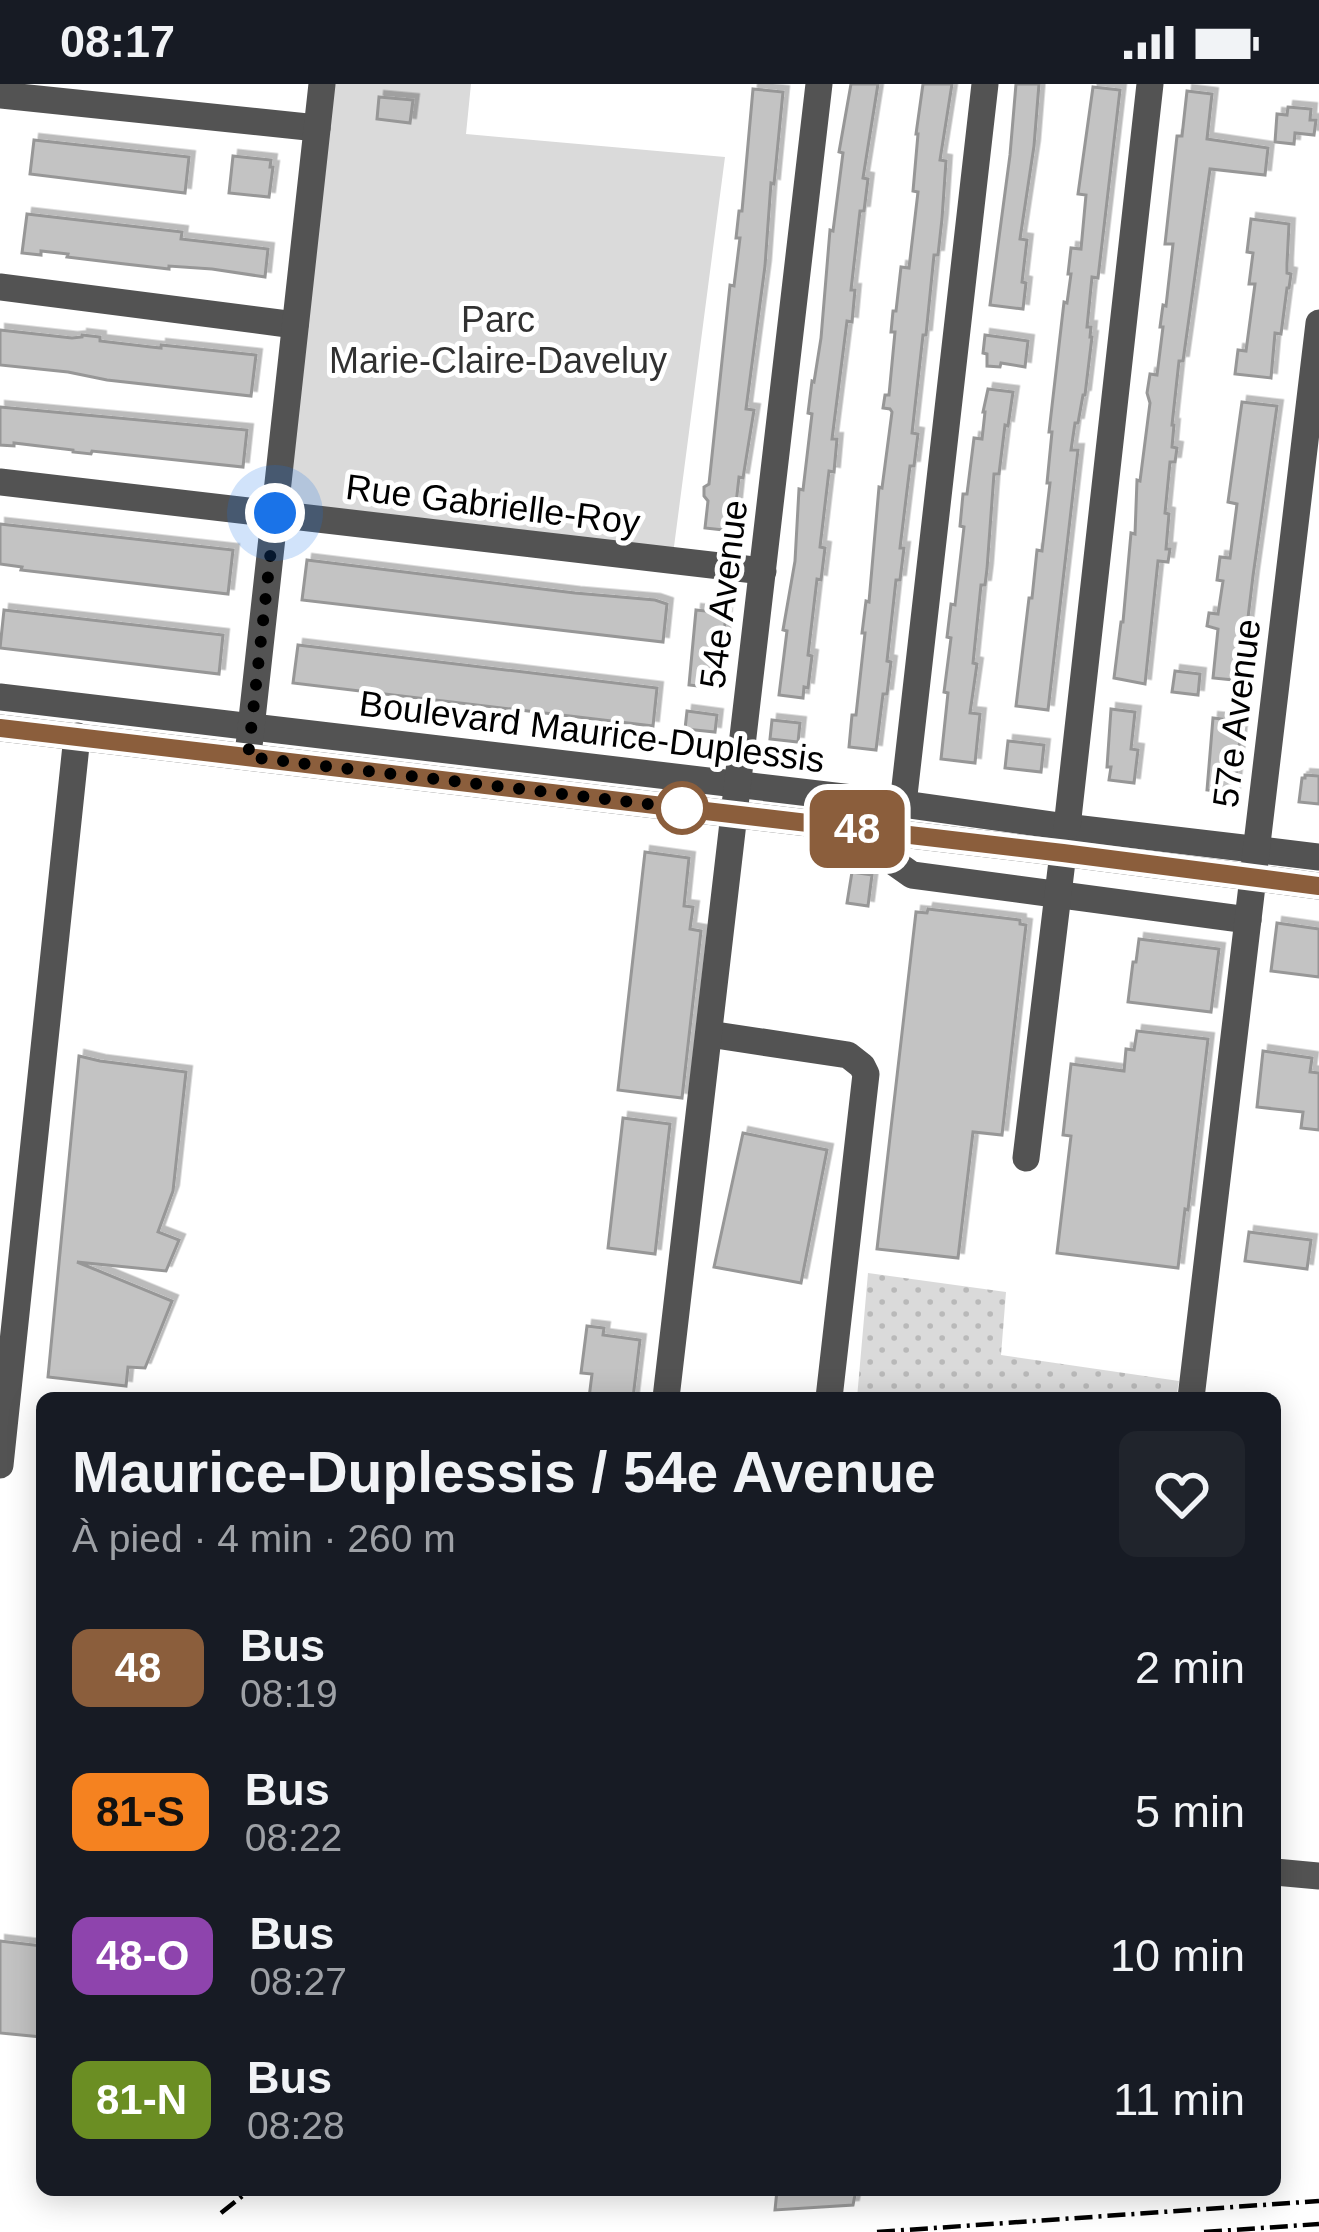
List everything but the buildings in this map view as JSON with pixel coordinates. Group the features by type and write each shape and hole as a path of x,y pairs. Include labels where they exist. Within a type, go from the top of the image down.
{"street":[{"path":"248,757 322,84"},
{"name":"54e Avenue","path":"667,1392 819,84"},
{"path":"903,804 985,84"},
{"path":"1026,1158 1150,84"},
{"path":"1,102 317,128"},
{"path":"0,287 295,325"},
{"name":"57e Avenue","path":"1192,1392 1319,323"},
{"name":"Rue Gabrielle-Roy","path":"0,482 763,571"},
{"name":"Boulevard Maurice-Duplessis","path":"0,697 903,804 1065,840"},
{"name":"Boulevard Maurice-Duplessis","path":"0,728 896,834 1065,840 1254,864 1319,886"},
{"path":"0,1465 77,736"},
{"path":"896,834 893,857 899,868 912,875 1248,920"},
{"name":"Boulevard Maurice-Duplessis","path":"1254,864 1319,857"},
{"path":"709,1034 848,1055 866,1074 831,1392"},
{"path":"1281,1872 1319,1876"}],"green space":[{"name":"Parc Marie-Claire-Daveluy","path":"323,84 471,84 466,134 725,157 672,562 275,513"},
{"path":"868,1273 1006,1292 1001,1355 1179,1381 1177,1392 858,1392"}],"railway":[{"path":"221,2213 242,2196"},
{"path":"877,2232 1319,2201"},
{"path":"1204,2232 1319,2224"}],"bus line":[{"name":"48","path":"0,728 1319,886"}],"route":[{"path":"275,513 248,757 682,808"}]}
